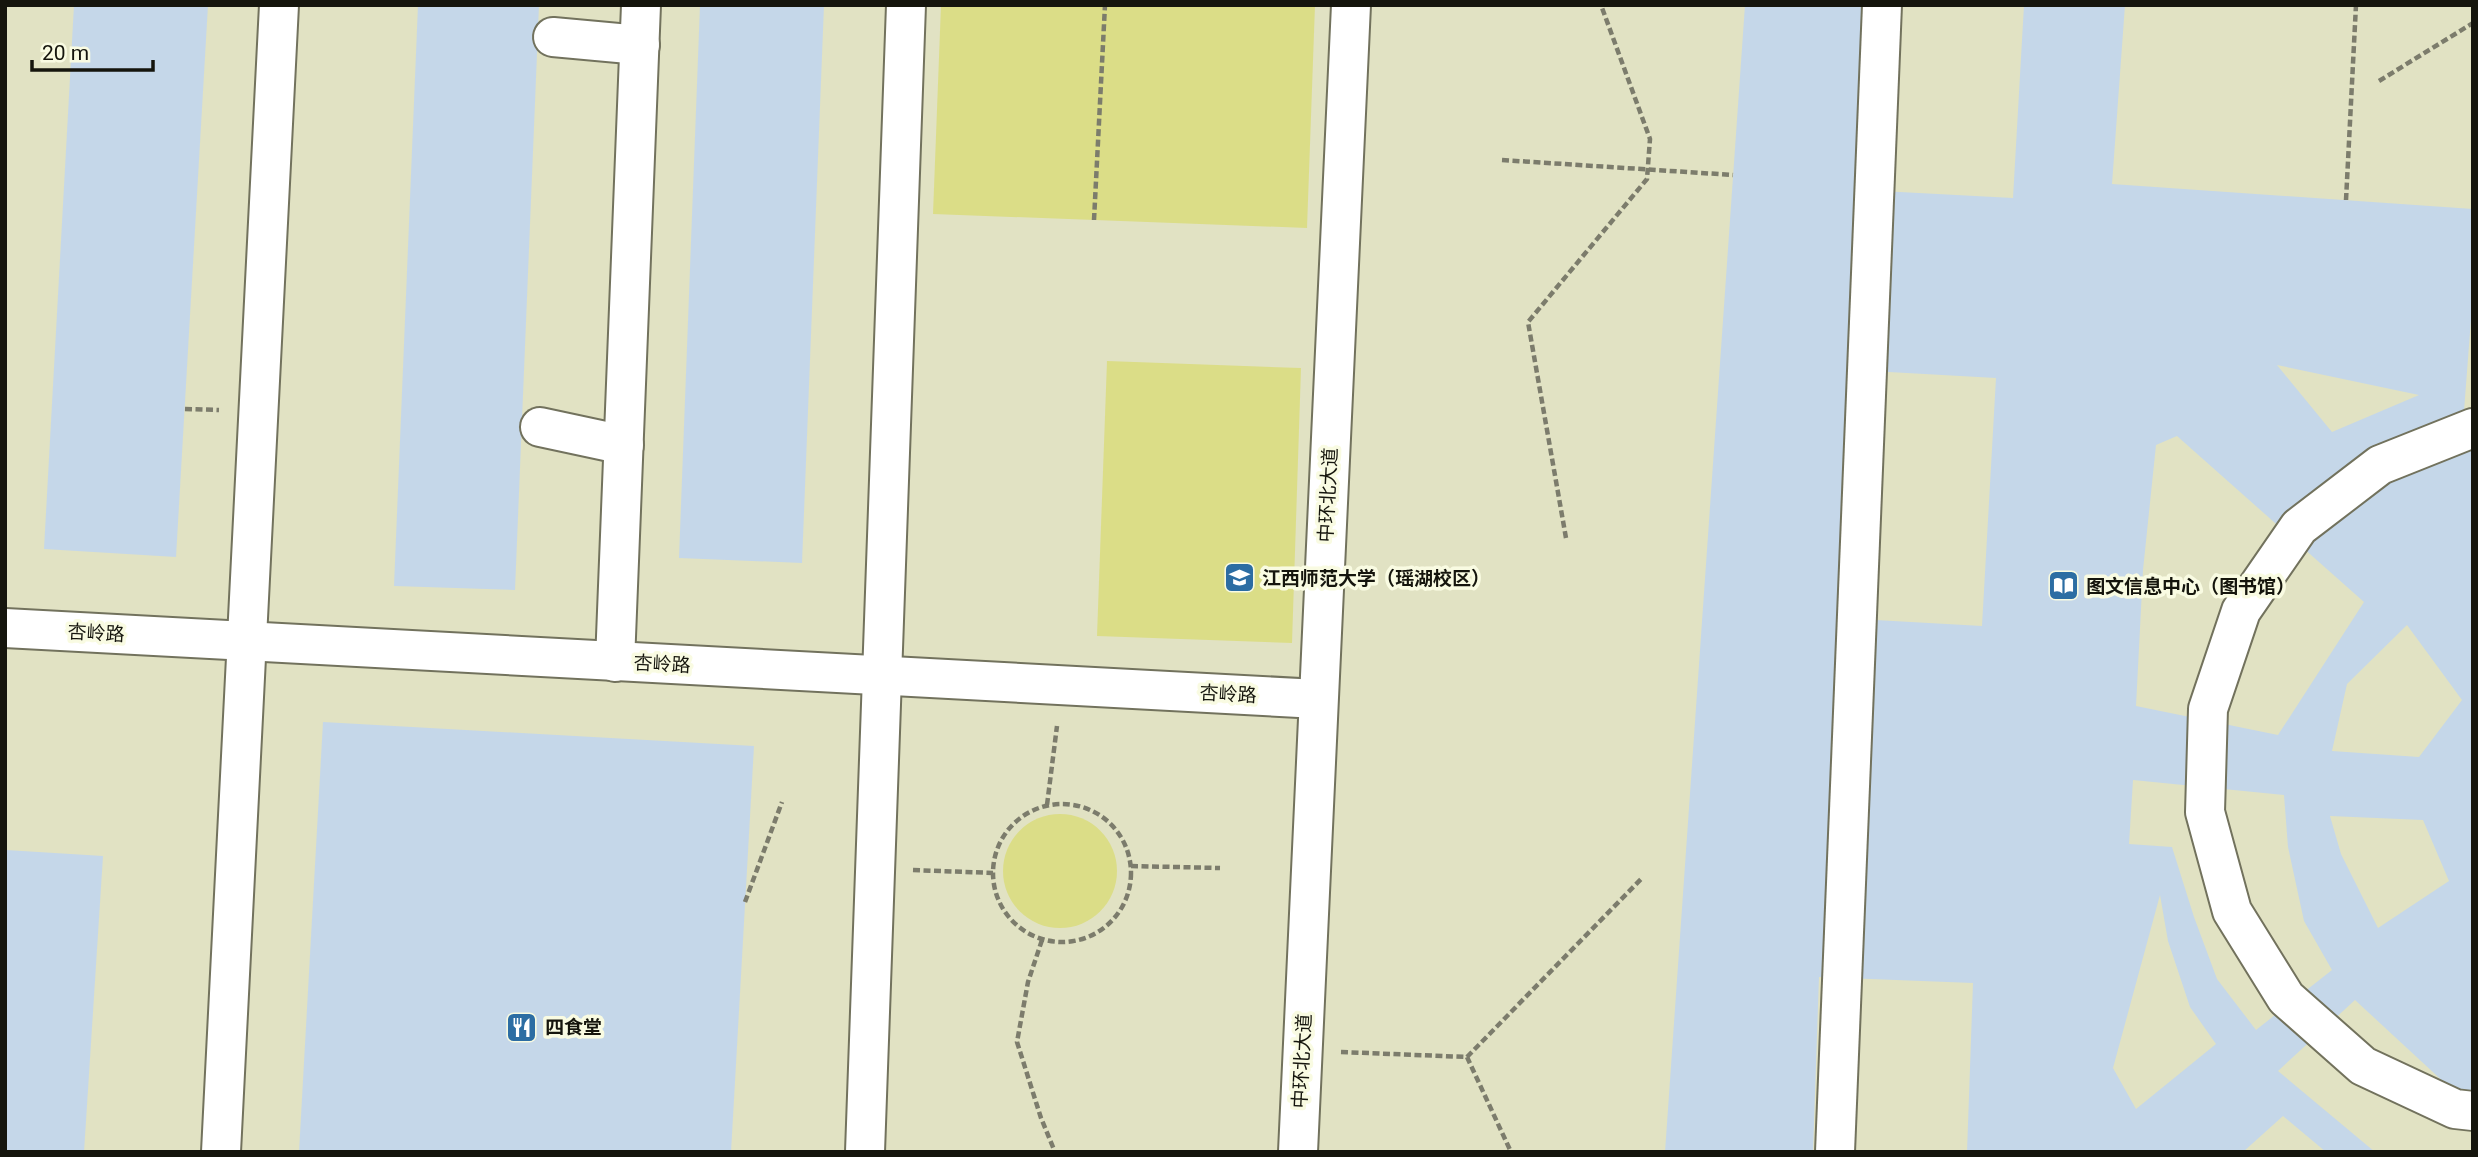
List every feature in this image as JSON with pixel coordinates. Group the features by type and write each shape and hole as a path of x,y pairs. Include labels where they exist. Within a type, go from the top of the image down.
{"street":[{"path":"221,1152 279,5"},
{"path":"615,662 641,5"},
{"path":"865,1152 906,5"},
{"name":"中环北大道","path":"1298,1152 1350,5"},
{"path":"1835,1152 1882,5"},
{"path":"553,37 640,44"},
{"path":"540,427 624,444"},
{"path":"2473,428 2380,464 2299,527 2241,611 2208,709 2205,812 2232,911 2286,998 2362,1066 2455,1109 2473,1111"},
{"name":"杏岭路","path":"5,628 1318,699"}],"path":[{"path":"1094,220 1105,5"},
{"path":"1566,538 1528,322 1647,179 1648,170 1650,139 1601,5"},
{"path":"2346,200 2356,5"},
{"path":"2379,80 2473,23"},
{"path":"1502,160 1733,175"},
{"path":"1047,804 1062,685"},
{"path":"745,902 782,802"},
{"path":"1071,803 1093,811 1112,824 1125,844 1131,866 1129,890 1120,910 1105,927 1086,938 1064,942 1042,940 1023,930 1007,914 996,895 993,873 997,849 1008,829 1025,814 1047,804 1071,803"},
{"path":"1131,866 1220,869"},
{"path":"875,868 993,873"},
{"path":"1302,1050 1467,1057 1643,877"},
{"path":"1042,940 1028,982 1017,1042 1041,1118 1055,1152"},
{"path":"1467,1057 1511,1152"}],"shaded area":[{"name":"江西师范大学（瑶湖校区）","path":"5,5 2473,5 2473,1152 5,1152"}],"green space":[{"path":"941,5 1315,5 1307,228 933,214"},
{"path":"1107,361 1301,368 1292,643 1097,636"},
{"path":"1060,814 1082,818 1100,831 1113,849 1117,871 1113,893 1100,911 1082,924 1060,928 1038,924 1020,911 1007,893 1003,871 1007,849 1020,831 1038,818"}],"building":[{"path":"74,5 208,5 176,557 44,549"},
{"path":"418,5 539,5 515,590 394,586"},
{"path":"700,5 824,5 802,563 679,558"},
{"name":"图文信息中心（图书馆）","path":"1745,5 1872,5 1862,190 2013,198 2024,5 2125,5 2112,184 2473,209 2473,293 2463,424 2473,424 2473,1101 2462,1099 2355,1000 2278,1071 2375,1152 2326,1152 2283,1116 2243,1152 1967,1152 1973,983 1819,977 1813,1152 1665,1152","holes":["2277,365 2419,395 2332,432","1853,370 1996,378 1982,626 1840,618","2177,436 2364,602 2278,735 2136,706 2143,570 2156,445","2407,625 2462,700 2419,757 2332,751 2347,684","2133,780 2284,795 2288,847 2304,921 2332,970 2256,1030 2217,979 2172,847 2129,844","2330,816 2423,820 2449,881 2378,928 2341,854","2160,895 2168,941 2190,1007 2216,1044 2136,1109 2113,1068"]},
{"name":"四食堂","path":"323,722 754,746 731,1152 299,1152"},
{"path":"6,850 103,856 84,1152 5,1152"}],"place":[{"name":"江西师范大学（瑶湖校区）","path":"1239,578"},
{"name":"图文信息中心（图书馆）","path":"2063,586"},
{"name":"四食堂","path":"522,1027"}]}
